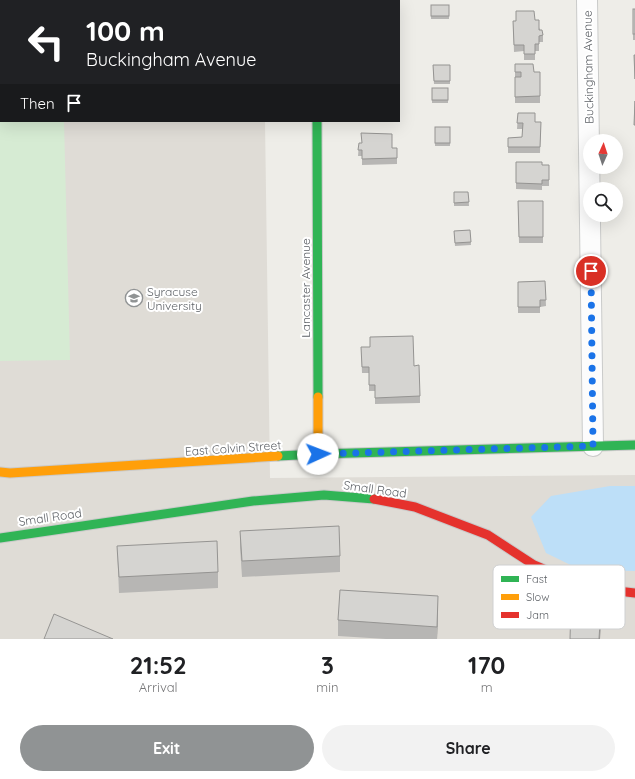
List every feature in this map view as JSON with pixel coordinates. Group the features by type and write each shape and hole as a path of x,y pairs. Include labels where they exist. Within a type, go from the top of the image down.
{"street":[{"name":"Buckingham Avenue","path":"587,0 593,446"},
{"name":"Lancaster Avenue","path":"317,122 318,454"},
{"name":"East Colvin Street","path":"0,472 10,473 97,469 318,454 635,445"},
{"name":"Small Road","path":"0,538 253,501 324,495 368,498 415,507 488,536 532,565"},
{"name":"Small Road","path":"625,592 635,593"}],"shaded area":[{"name":"Syracuse University","path":"0,122 265,122 270,478 635,475 635,639 0,639"}],"green space":[{"path":"0,122 64,122 70,360 0,361"}],"water":[{"path":"610,486 635,486 635,571 625,571 625,565 571,565 546,553 531,517 551,496"}],"building":[{"path":"431,5 449,5 449,16 431,16"},
{"path":"633,9 635,9 635,34 633,34"},
{"path":"516,11 534,11 535,20 539,20 539,30 542,30 543,35 539,36 539,44 535,44 535,54 524,54 524,45 514,45 513,21 516,21"},
{"path":"634,55 635,55 635,79"},
{"path":"515,64 533,64 534,72 540,72 540,96 515,97 515,77 521,77 521,72 515,72"},
{"path":"433,65 450,65 450,81 434,81"},
{"path":"432,88 448,88 448,100 432,100"},
{"path":"635,101 635,125 634,125"},
{"path":"518,113 535,113 535,122 541,122 540,147 508,147 508,138 522,137 523,123 517,123"},
{"path":"435,127 450,127 450,143 435,143"},
{"path":"361,133 392,134 392,148 397,148 397,158 362,159 362,150 358,150 359,143 362,143"},
{"path":"516,162 542,162 542,165 549,165 549,180 542,180 542,184 516,183"},
{"path":"454,192 468,192 469,202 454,203"},
{"path":"518,201 543,201 543,237 519,237"},
{"path":"470,230 471,242 455,243 454,231"},
{"path":"545,281 546,300 540,300 540,307 518,307 518,282"},
{"path":"413,336 414,366 419,365 420,396 375,398 375,385 369,385 369,367 362,367 361,347 370,347 370,337"},
{"path":"339,526 340,556 242,561 240,531"},
{"path":"217,541 218,572 119,577 117,546"},
{"path":"340,590 438,596 437,627 338,620"},
{"path":"54,614 113,639 44,639"},
{"path":"570,629 600,629 599,639 570,639"}],"traffic: fast":[{"path":"317,122 318,397"},
{"path":"278,456 635,445"},
{"path":"0,538 253,501 324,495 374,499"}],"traffic: slow":[{"path":"318,397 318,454"},
{"path":"0,472 10,473 278,456"}],"traffic: jam":[{"path":"374,499 415,507 488,535 534,565"},
{"path":"625,592 635,593"}],"place":[{"name":"Syracuse University","path":"134,298"}],"route":[{"path":"318,454 593,446 591,271"}]}
